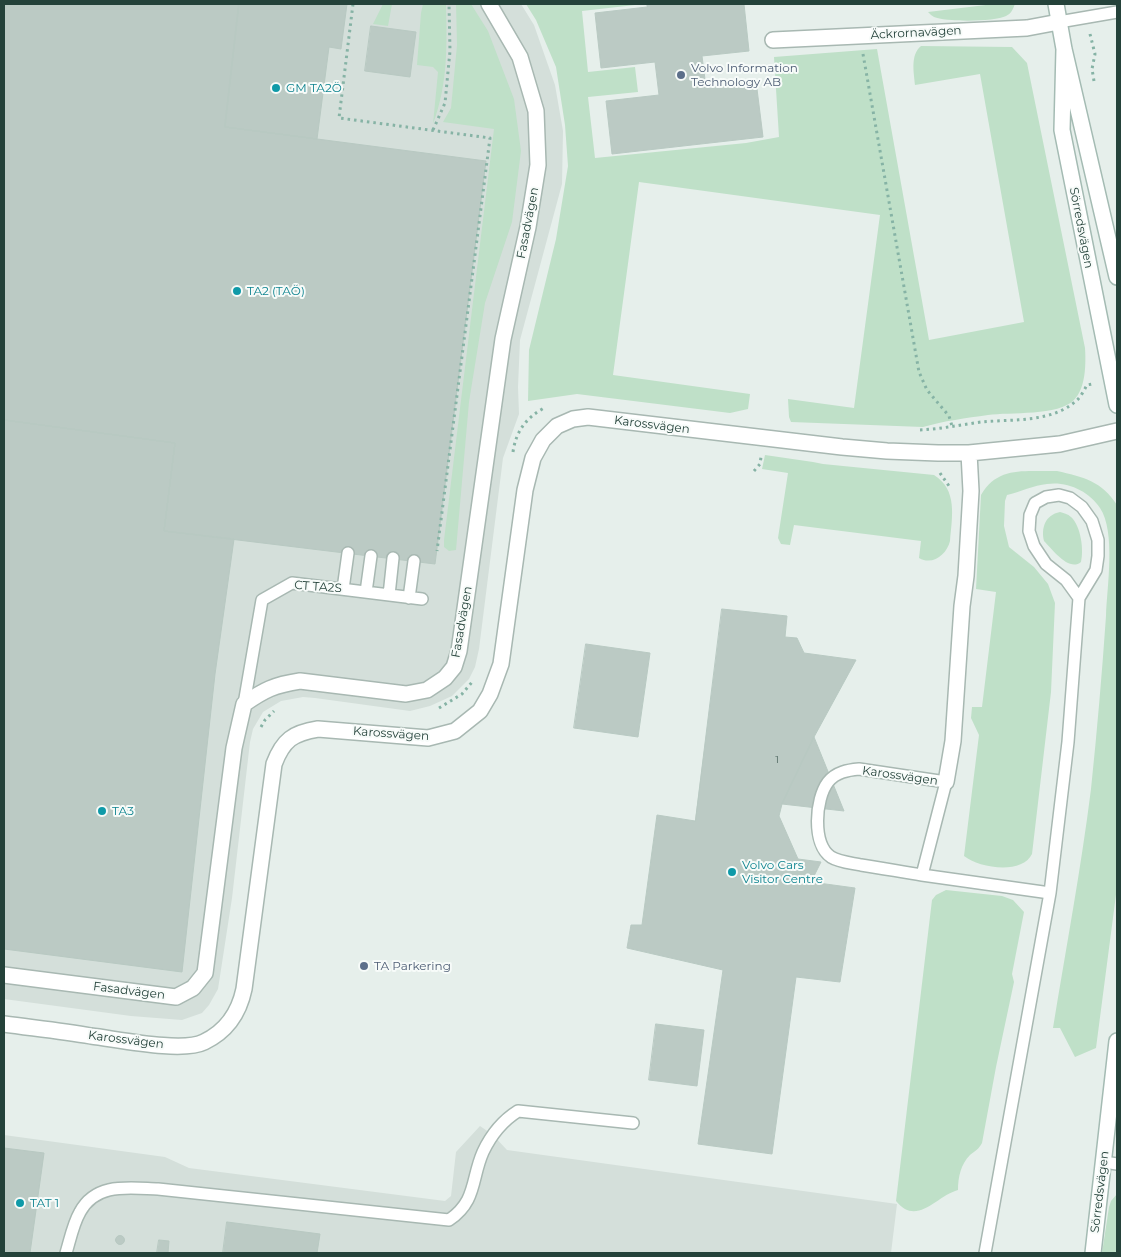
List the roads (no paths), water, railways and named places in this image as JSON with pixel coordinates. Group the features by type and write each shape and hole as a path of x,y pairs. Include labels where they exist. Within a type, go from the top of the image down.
{"street":[{"name":"Fasadvägen","path":"4,975 176,998 193,988 205,972 234,748 244,704 265,689 300,681 406,694 427,690 445,678 454,666 463,623 503,339 528,227 538,165 536,111 520,57 489,4"},
{"name":"Sörredsvägen","path":"1056,4 1064,49 1117,277"},
{"name":"Äckrornavägen","path":"773,40 1027,28 1059,22"},
{"name":"Sörredsvägen","path":"1064,49 1062,130 1117,405"},
{"name":"Karossvägen","path":"4,1024 155,1045 188,1046 203,1042 216,1035 232,1022 240,1005 244,989 274,764 277,755 290,738 303,731 318,728 428,738 455,731 480,711 490,694 501,664 525,490 533,458 543,440 557,426 573,419 588,417 842,447 887,451 970,453 1060,444 1117,431"},
{"name":"Karossvägen","path":"946,782 953,741 962,606 966,576 971,491 970,453"},
{"name":"Sörredsvägen","path":"1093,1253 1111,1164 1117,1041"}],"lane":[{"path":"1059,22 1117,12"},
{"path":"985,1253 1050,893 1068,742 1079,598 1096,570 1098,556 1098,540 1092,521 1082,506 1070,498 1059,495 1046,497 1035,503 1030,515 1030,530 1034,546 1046,564 1066,580 1079,598"},
{"path":"344,589 348,553"},
{"path":"366,592 371,556"},
{"path":"389,595 393,558"},
{"path":"409,598 414,561"},
{"name":"CT TA2S","path":"244,704 262,600 292,583 422,599"},
{"name":"Karossvägen","path":"859,769 946,782 922,875 847,862 831,857 820,844 817,830 821,799 828,782 842,771 859,769"},
{"path":"922,875 1050,893"},
{"path":"66,1253 79,1214 87,1200 102,1192 122,1188 158,1189 449,1220 461,1212 472,1192 482,1153 493,1135 505,1120 518,1111 633,1123"}],"place":[{"name":"Volvo Information Technology AB","path":"681,75"},
{"name":"GM TA2Ö","path":"276,88"},
{"name":"TA2 (TAÖ)","path":"237,291"},
{"name":"TA3","path":"102,811"},
{"name":"Volvo Cars Visitor Centre","path":"732,872"},
{"name":"TA Parkering","path":"364,966"},
{"name":"TAT 1","path":"20,1203"}]}
